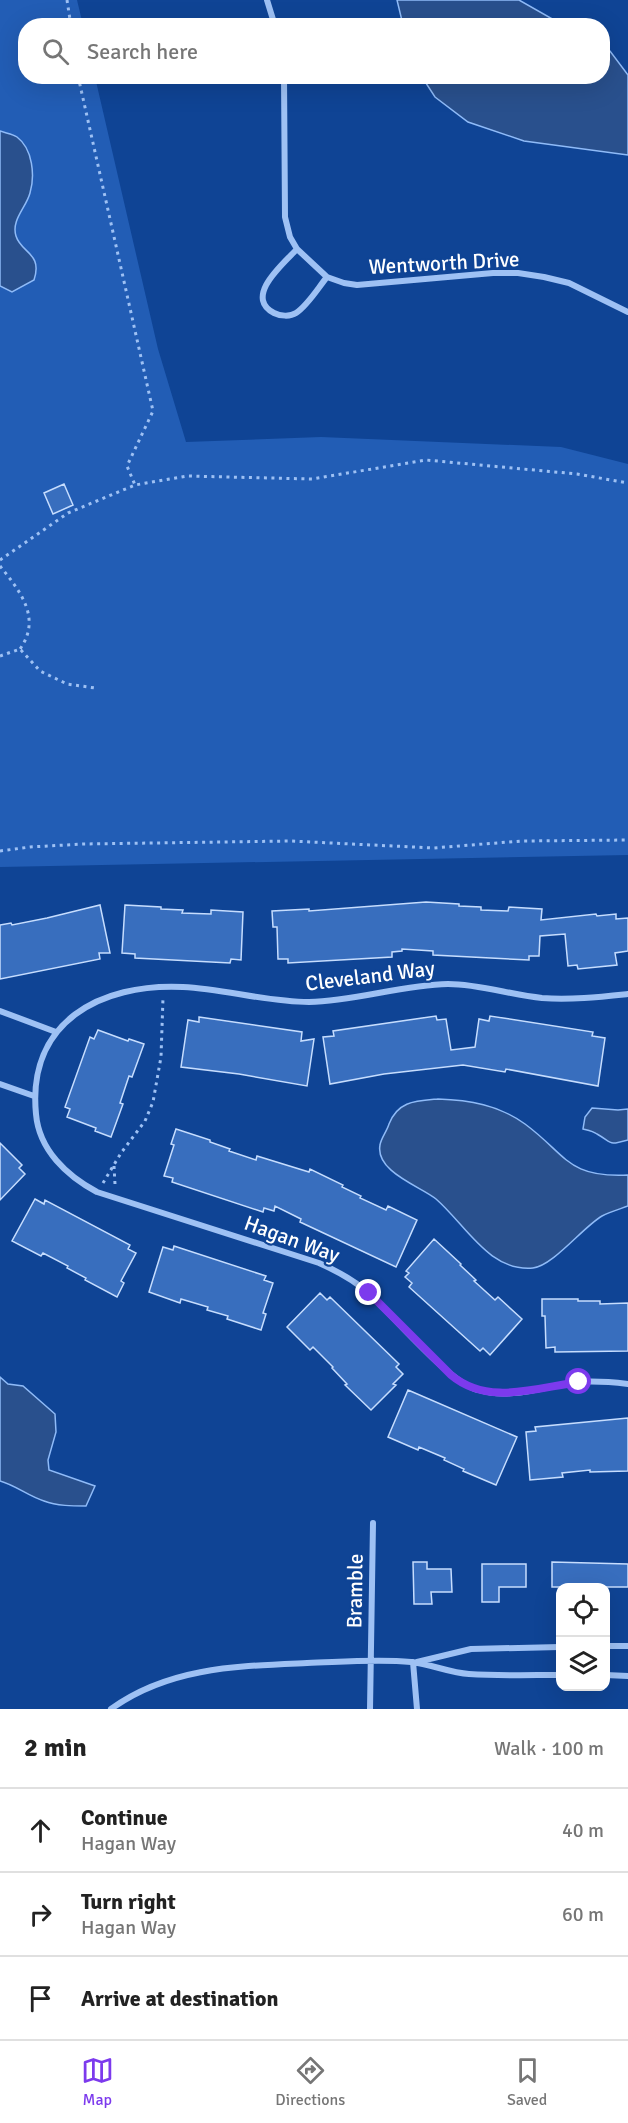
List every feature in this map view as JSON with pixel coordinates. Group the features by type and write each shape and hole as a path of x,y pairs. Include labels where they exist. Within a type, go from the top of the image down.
{"street":[{"path":"267,0 273,18"},
{"name":"Wentworth Drive","path":"284,84 284,211 290,237 297,249 327,277 357,285 492,273 518,273 569,283 628,312"},
{"path":"297,249 266,282 263,298 267,309 276,314 294,315 327,277"},
{"name":"Cleveland Way","path":"56,1032 74,1013 94,1002 135,990 164,988 181,987 307,1002 450,984 486,987 540,998 590,998 628,994"},
{"path":"0,1011 56,1032"},
{"name":"Hagan Way","path":"56,1032 40,1062 34,1096 38,1127 52,1156 73,1178 98,1192 319,1263 336,1271 356,1282 369,1293 458,1381 478,1390 509,1393 591,1382 628,1384"},
{"path":"0,1084 34,1096"},
{"name":"Bramble","path":"370,1709 373,1523"},
{"path":"610,1646 628,1646"},
{"path":"413,1662 471,1649 556,1647"},
{"path":"111,1709 123,1700 153,1685 209,1669 231,1667 370,1661 413,1662 467,1674 556,1675"},
{"path":"413,1662 417,1709"},
{"path":"610,1675 628,1676"}],"path":[{"path":"67,0 70,18"},
{"path":"80,84 153,411 127,466 135,485"},
{"path":"0,560 68,513 135,485 187,476 312,479 426,460 578,474 628,483"},
{"path":"0,566 24,600 30,624 28,638 20,649 0,656"},
{"path":"20,649 40,671 67,684 95,688"},
{"path":"0,851 83,844 291,841 433,848 522,841 628,840"},
{"path":"98,1192 114,1164 145,1121 153,1101 161,1057 164,988"},
{"path":"114,1164 115,1184"}],"shaded area":[{"path":"0,0 77,0 81,18 18,18 18,84 97,84 158,349 186,442 321,437 561,447 628,464 628,855 0,867"},
{"path":"397,0 519,0 551,18 401,18"},
{"path":"610,51 628,75 628,155 524,141 468,122 435,97 427,84 610,84"},
{"path":"0,131 15,136 22,142 29,156 32,171 30,193 17,219 15,230 19,242 34,259 36,271 34,280 12,292 0,286"},
{"path":"438,1099 472,1102 505,1112 525,1124 560,1155 580,1168 592,1173 628,1175 628,1206 594,1221 559,1254 541,1266 517,1267 504,1263 479,1245 436,1199 392,1171 380,1155 380,1145 397,1111 408,1104"},
{"path":"592,1108 628,1109 628,1140 611,1143 594,1132 583,1129 585,1117"},
{"path":"0,1377 8,1384 23,1386 55,1414 56,1432 48,1460 49,1470 95,1486 86,1506 49,1503 0,1481"}],"building":[{"path":"64,484 73,505 53,514 44,493"},
{"path":"426,902 481,907 481,910 508,911 509,907 542,909 541,920 616,914 616,919 628,918 628,951 615,953 617,965 578,969 577,965 568,966 565,934 540,936 539,956 529,956 529,960 433,955 433,951 402,949 402,951 392,952 392,957 288,963 288,959 278,959 277,927 273,927 272,911 309,909 309,911"},
{"path":"100,905 110,953 99,953 100,959 0,979 0,925 47,918"},
{"path":"125,905 183,910 182,913 211,914 211,910 243,912 241,960 231,959 230,963 135,958 135,954 122,953"},
{"path":"436,1016 437,1020 446,1019 451,1050 475,1047 479,1019 489,1021 490,1016 593,1032 592,1036 605,1038 598,1086 506,1069 505,1072 463,1065 384,1074 330,1084 323,1037 334,1036 333,1031"},
{"path":"199,1017 302,1032 301,1041 314,1039 307,1086 181,1067 188,1020 199,1022"},
{"path":"98,1030 144,1044 132,1077 129,1076 120,1103 123,1104 111,1137 95,1131 96,1128 67,1117 70,1109 65,1107 90,1037 94,1039"},
{"path":"176,1129 210,1140 210,1142 230,1149 229,1151 256,1160 257,1156 309,1172 310,1169 343,1185 342,1187 361,1196 360,1198 386,1210 388,1206 417,1220 396,1267 300,1222 301,1219 275,1206 274,1211 264,1208 263,1212 172,1182 173,1178 164,1176 174,1145 171,1144"},
{"path":"0,1143 22,1165 19,1168 25,1174 0,1200"},
{"path":"35,1199 44,1204 45,1200 130,1245 128,1249 136,1253 121,1281 124,1283 117,1297 85,1280 86,1278 67,1268 68,1266 43,1253 41,1256 12,1241"},
{"path":"434,1239 461,1264 476,1280 474,1281 495,1300 498,1297 522,1319 490,1355 483,1348 480,1351 409,1287 412,1283 405,1277 409,1273 406,1271"},
{"path":"174,1246 266,1276 264,1280 273,1283 263,1313 266,1314 261,1330 227,1319 228,1316 207,1310 208,1307 181,1299 180,1303 149,1292 163,1247 173,1250"},
{"path":"320,1293 327,1300 330,1297 399,1364 396,1367 403,1374 393,1384 396,1385 371,1410 345,1385 347,1384 333,1367 313,1347 310,1350 287,1327"},
{"path":"542,1299 578,1299 578,1301 600,1301 600,1304 628,1303 628,1351 555,1352 555,1347 546,1348"},
{"path":"408,1390 517,1437 496,1485 463,1471 464,1469 444,1460 445,1458 419,1447 418,1450 388,1437"},
{"path":"628,1418 628,1471 590,1472 590,1470 562,1473 563,1477 530,1480 526,1432 536,1431 535,1427"},
{"path":"413,1562 427,1562 427,1569 451,1569 452,1592 431,1592 432,1604 414,1604"},
{"path":"552,1562 628,1564 628,1587 610,1587 610,1583 556,1583 556,1587 552,1587"},
{"path":"482,1564 526,1564 526,1587 499,1587 499,1602 482,1602"}],"route":[{"path":"369,1293 451,1375 468,1386 498,1394 579,1382"}]}
